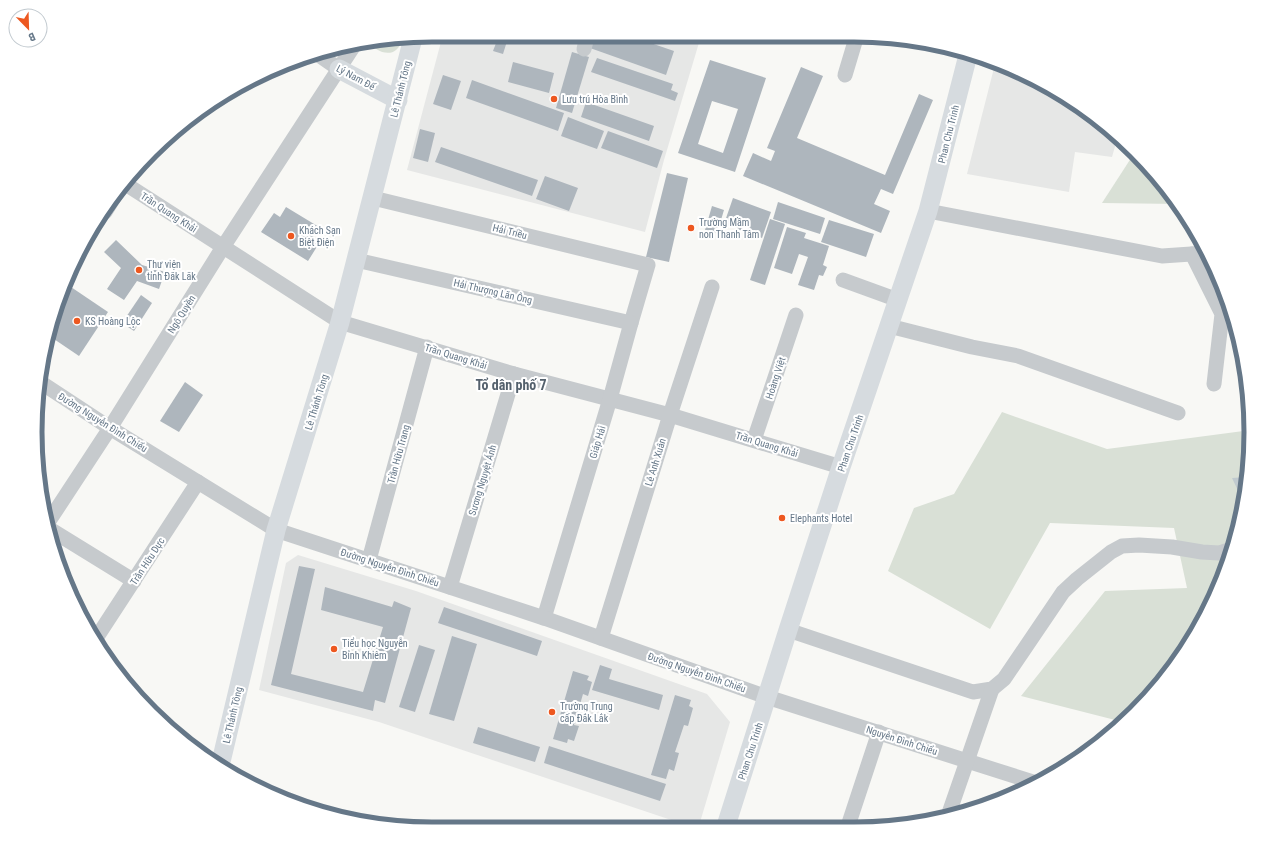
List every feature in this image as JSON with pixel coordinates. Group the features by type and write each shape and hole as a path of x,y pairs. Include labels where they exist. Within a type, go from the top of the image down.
{"main road":[{"name":"Lê Thánh Tông","path":"221,760 276,530 340,322 412,43"},
{"name":"Phan Chu Trinh","path":"727,822 841,467 928,211 967,59"},
{"name":"Lý Nam Đế","path":"339,69 398,100"}],"street":[{"path":"845,75 855,42"},
{"name":"Ngô Quyền","path":"51,517 110,428 223,247 351,50"},
{"name":"Lý Nam Đế","path":"323,58 339,69"},
{"name":"Trần Quang Khải","path":"130,187 340,322 514,374 670,415 841,467"},
{"name":"Hải Triều","path":"372,198 648,265"},
{"path":"928,211 1162,256 1199,253 1222,314 1214,384"},
{"name":"Hải Thượng Lãn Ông","path":"356,260 631,323"},
{"name":"Giáp Hải","path":"544,618 610,399 648,265"},
{"path":"843,280 898,300"},
{"name":"Lê Anh Xuân","path":"600,638 712,287"},
{"name":"Hoàng Việt","path":"754,440 796,315"},
{"path":"889,326 972,347 1018,356 1178,413"},
{"name":"Trần Hữu Trang","path":"369,560 427,347"},
{"name":"Sương Nguyệt Ánh","path":"450,587 514,374"},
{"name":"Đường Nguyễn Đình Chiểu","path":"45,385 110,428 276,530 544,618 767,697"},
{"name":"Trần Hữu Dực","path":"99,635 198,482"},
{"path":"55,532 134,581"},
{"path":"950,810 992,689 1004,679 1063,592 1077,578 1111,552 1122,546 1139,544 1202,552 1219,553 1225,551"},
{"path":"788,630 973,692 992,689"},
{"name":"Nguyễn Đình Chiểu","path":"767,697 1029,781"},
{"path":"849,822 879,732"}],"shaded area":[{"name":"Lưu trú Hòa Bình","path":"441,42 699,42 664,160 645,232 407,170"},
{"path":"401,43 396,50 389,53 381,52 374,47"},
{"path":"994,69 1026,82 1049,94 1071,108 1116,143 1112,157 1075,152 1069,192 967,174"},
{"path":"1131,158 1170,204 1102,203"},
{"path":"1002,412 1107,449 1244,431 1241,483 1237,508 1223,557 1204,604 1192,627 1163,669 1130,708 1116,720 1021,696 1105,591 1187,588 1174,528 1050,523 990,629 888,571 914,508 954,494"},
{"path":"1241,477 1239,493 1232,478"},
{"name":"Trường Trung cấp Đắk Lắk","path":"298,555 416,591 707,694 730,722 700,822 677,822 379,722 259,690 286,563"}],"building":[{"path":"496,42 507,42 503,54 493,51"},
{"path":"592,42 648,42 674,51 666,75 590,48"},
{"path":"572,52 589,57 572,113 556,108"},
{"path":"597,58 673,84 671,90 678,93 675,101 591,72"},
{"path":"710,60 766,78 735,172 678,153","holes":["712,101 738,109 723,153 698,144"]},
{"path":"513,62 554,73 549,93 508,82"},
{"path":"801,67 823,76 797,138 885,175 919,94 933,100 893,194 881,189 874,204 890,211 881,233 743,176 753,153 771,161 775,151 767,148"},
{"path":"443,75 461,81 451,110 433,104"},
{"path":"472,80 564,113 558,131 466,98"},
{"path":"586,102 654,126 649,141 581,117"},
{"path":"568,117 604,131 597,149 561,136"},
{"path":"420,129 435,133 428,162 413,158"},
{"path":"608,131 663,151 657,168 601,148"},
{"path":"441,147 538,180 532,196 435,162"},
{"path":"667,173 688,178 669,262 646,257"},
{"path":"545,176 578,188 569,211 536,199"},
{"path":"733,198 771,212 762,238 724,224"},
{"path":"778,202 825,218 820,234 773,219"},
{"path":"712,206 724,210 717,233 705,230"},
{"name":"Khách Sạn Biệt Điện","path":"286,207 319,227 311,240 318,245 308,261 261,232 274,213 280,217"},
{"path":"770,219 785,224 765,285 750,280"},
{"path":"829,220 874,234 866,257 821,242"},
{"path":"787,227 806,233 804,238 829,246 823,265 827,267 823,276 819,275 814,290 798,285 808,257 799,254 792,274 774,268"},
{"name":"Thư viện tỉnh Đăk Lăk","path":"116,240 142,265 165,272 159,289 137,281 124,300 107,289 121,268 104,252"},
{"name":"KS Hoàng Lộc","path":"71,287 108,312 79,356 53,339"},
{"path":"141,295 152,303 134,331 122,323"},
{"path":"185,382 203,395 179,432 160,421"},
{"path":"299,566 315,569 291,674 363,692 383,627 321,610 325,587 392,607 394,601 411,608 385,703 375,700 373,711 271,685"},
{"path":"444,607 542,641 537,656 438,623"},
{"path":"452,636 477,644 454,721 429,714"},
{"path":"419,645 435,650 415,712 399,707"},
{"path":"600,665 612,669 609,679 663,695 659,710 592,690"},
{"path":"573,671 589,676 587,680 592,682 588,696 583,694 574,725 579,726 574,741 568,739 567,743 553,739"},
{"path":"675,695 691,700 689,706 693,708 688,726 684,725 675,752 679,753 674,771 669,769 666,779 651,775"},
{"path":"478,727 540,747 535,762 473,743"},
{"path":"549,746 666,784 660,801 544,763"}],"place":[{"name":"Lưu trú Hòa Bình","path":"554,99"},
{"name":"Trường Mầm non Thanh Tâm","path":"691,228"},
{"name":"Khách Sạn Biệt Điện","path":"291,236"},
{"name":"Thư viện tỉnh Đăk Lăk","path":"139,270"},
{"name":"KS Hoàng Lộc","path":"77,321"},
{"name":"Elephants Hotel","path":"782,518"},
{"name":"Tiểu học Nguyễn Bỉnh Khiêm","path":"334,649"},
{"name":"Trường Trung cấp Đắk Lắk","path":"552,712"}],"district":[{"name":"Tổ dân phố 7","path":"511,385"}]}
